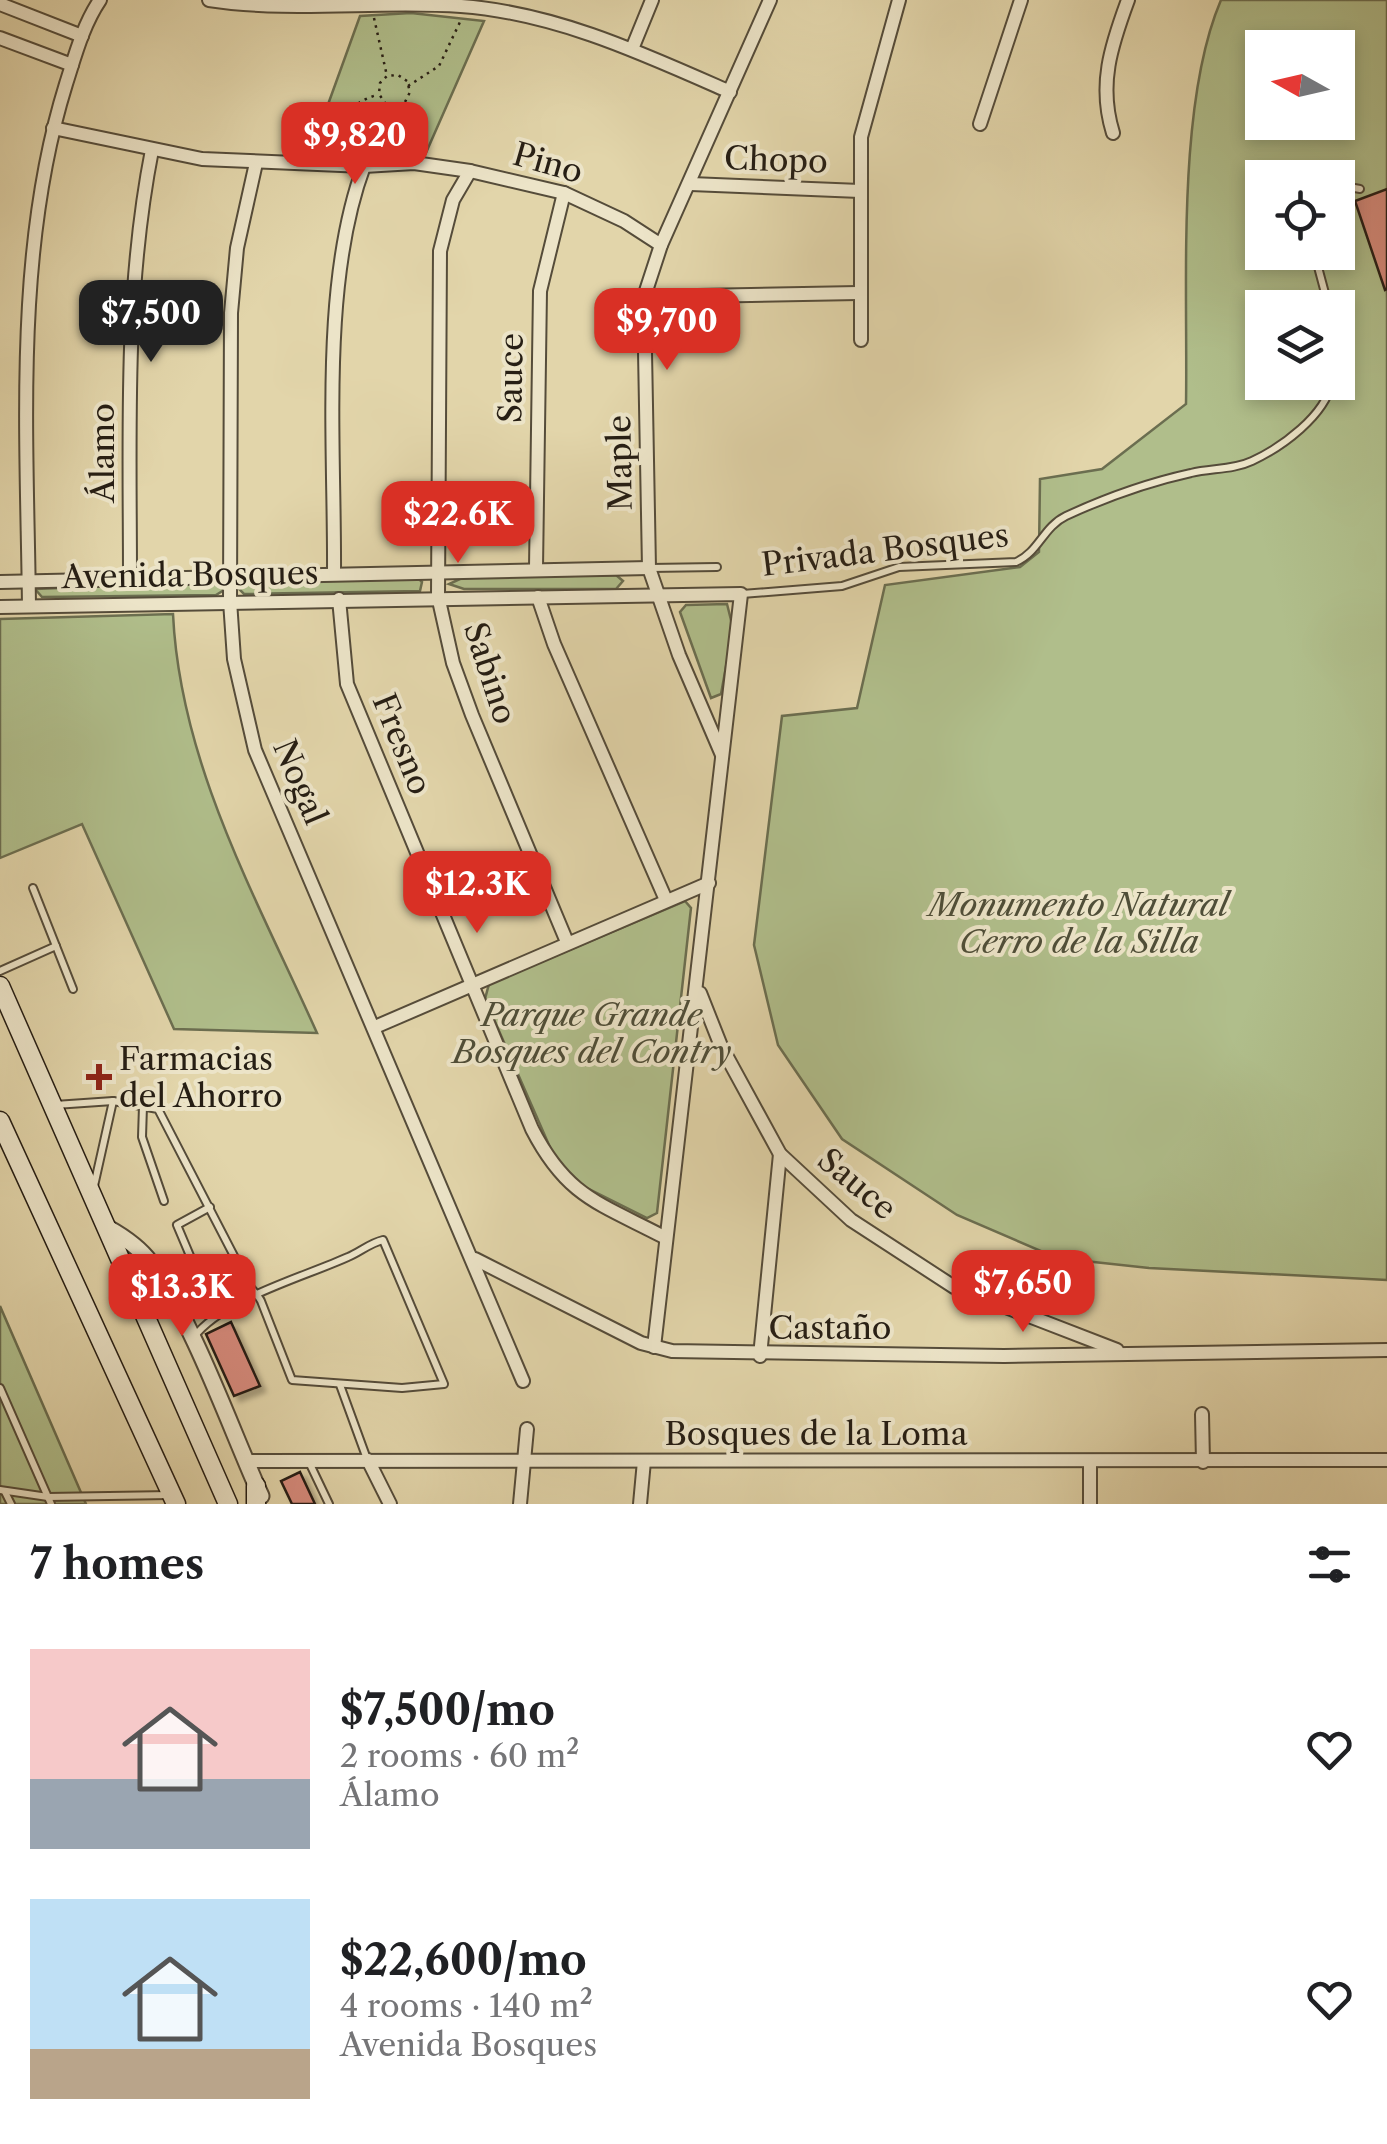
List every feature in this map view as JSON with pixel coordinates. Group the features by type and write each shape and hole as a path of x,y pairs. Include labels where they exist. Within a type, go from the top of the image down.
{"main road":[{"path":"0,986 228,1504"},
{"path":"0,1120 173,1500"}],"street":[{"path":"28,606 29,309 40,187 52,128 72,65 100,0"},
{"path":"210,0 266,6 415,2 525,15 632,49 730,92"},
{"path":"525,15 532,0"},
{"path":"632,49 652,0"},
{"name":"Maple","path":"724,757 656,595 649,568 644,297 662,245 770,0"},
{"path":"861,340 861,137 898,0"},
{"path":"980,124 1021,0"},
{"path":"1113,133 1106,113 1106,70 1128,0"},
{"path":"0,4 82,36"},
{"path":"0,38 72,65"},
{"name":"Pino","path":"52,128 152,150 256,163 414,163 470,171 564,193 624,220 662,245"},
{"name":"Álamo","path":"130,578 130,314 136,232 152,150"},
{"name":"Nogal","path":"256,163 236,248 231,313 230,601 234,660 254,750 524,1381"},
{"path":"334,572 337,305 347,220 364,166"},
{"name":"Sabino","path":"470,171 453,200 440,250 438,596 453,663 472,715 566,942"},
{"name":"Chopo","path":"691,184 860,190"},
{"name":"Sauce","path":"536,568 539,306 542,274 564,193"},
{"path":"644,297 858,292"},
{"name":"Avenida Bosques","path":"0,582 649,568"},
{"path":"654,1347 741,594"},
{"name":"Avenida Bosques","path":"0,607 438,596 741,594"},
{"path":"538,597 554,644 666,900"},
{"name":"Fresno","path":"339,599 348,684 552,1168 576,1190 664,1237"},
{"path":"375,1027 709,882"},
{"name":"Sauce","path":"698,988 721,1046 780,1154 851,1220 938,1277 1007,1310 1124,1353"},
{"path":"760,1356 780,1154"},
{"path":"108,1228 130,1241 150,1263 192,1342 256,1495 264,1504"},
{"name":"Castaño","path":"474,1258 654,1347 760,1356 1387,1350"},
{"path":"1202,1414 1203,1462"},
{"path":"520,1504 527,1430"},
{"path":"368,1460 390,1504"},
{"name":"Bosques de la Loma","path":"245,1461 1387,1460"},
{"path":"1090,1461 1090,1504"},
{"path":"640,1504 644,1462"}],"lane":[{"path":"1355,188 1360,189"},
{"name":"Privada Bosques","path":"741,594 842,586 899,567 1016,562 1032,554 1047,528 1063,518 1160,482 1240,466 1261,456 1320,411 1325,400"},
{"path":"649,568 717,567"},
{"path":"34,888 73,989"},
{"path":"0,972 56,946"},
{"path":"92,1192 113,1102"},
{"path":"54,1106 113,1102 158,1109 258,1296 292,1380 340,1386 444,1384 387,1243 378,1240 258,1296 204,1324 192,1342"},
{"path":"143,1106 142,1136 164,1201"},
{"path":"210,1206 178,1225 210,1303"},
{"path":"180,1318 249,1285"},
{"path":"340,1386 368,1460"},
{"path":"0,1388 50,1500"},
{"path":"308,1460 329,1504"},
{"path":"2,1490 50,1500 173,1500"},
{"path":"2,1490 11,1504"}],"path":[{"path":"377,5 374,27 388,76"},
{"path":"408,86 398,75 388,76 380,83 378,94 384,103 395,106 405,102 408,86 448,54 465,6"},
{"path":"318,165 331,131 361,102 378,94"},
{"path":"395,106 410,138 414,163"}],"green space":[{"name":"Monumento Natural Cerro de la Silla","path":"1221,0 1387,0 1387,1280 1149,1268 1057,1258 957,1215 842,1139 778,1045 754,945 782,716 857,708 885,585 1020,567 1039,552 1040,479 1102,469 1186,404 1187,198 1197,91"},
{"path":"411,13 484,21 425,155 309,157 360,16"},
{"path":"616,575 623,581 616,589 464,589 449,584 462,578"},
{"path":"417,577 422,582 420,591 244,594 238,588 240,582"},
{"path":"216,582 224,590 216,595 42,597 35,589"},
{"path":"727,604 733,628 721,694 711,698 680,612 686,605"},
{"path":"173,614 179,670 206,777 247,881 317,1033 174,1029 82,824 0,858 0,619"},
{"name":"Parque Grande Bosques del Contry","path":"685,901 691,908 657,1213 647,1218 581,1185 556,1161 485,999 489,984"},
{"path":"0,1306 86,1504 0,1504"}],"building":[{"path":"1387,189 1385,290 1355,201"},
{"path":"231,1322 260,1386 234,1396 206,1334"},
{"path":"300,1472 315,1504 292,1504 281,1481"}],"place":[{"name":"Farmacias del Ahorro","path":"99,1077"}]}
